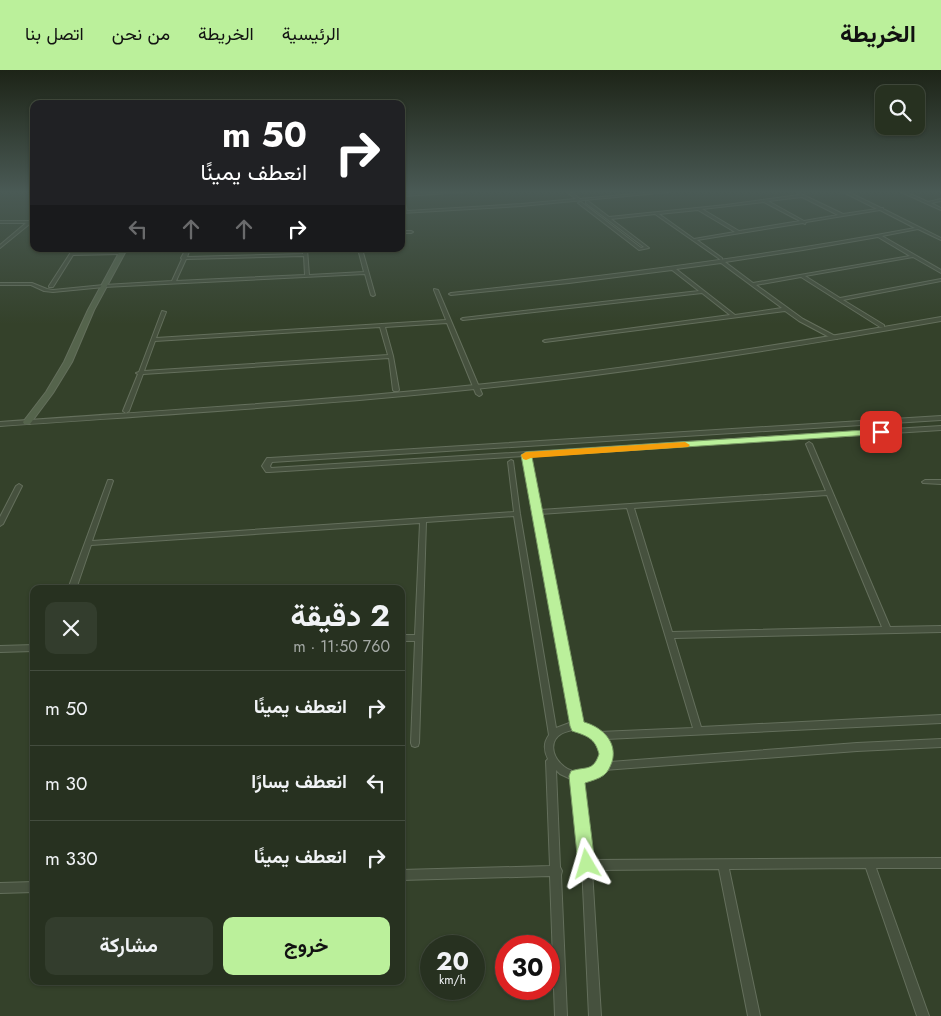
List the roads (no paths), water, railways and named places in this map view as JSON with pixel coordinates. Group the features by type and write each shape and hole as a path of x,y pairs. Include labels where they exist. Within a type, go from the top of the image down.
{"main road":[{"path":"27,422 49,393 68,362 86,320 122,252"}],"street":[{"path":"0,247 13,236"},
{"path":"624,236 640,249 647,248 632,236"},
{"path":"688,236 805,323 835,338"},
{"path":"693,240 718,236"},
{"path":"478,289 674,270 859,236"},
{"path":"450,292 721,261 879,236"},
{"path":"880,236 941,272"},
{"path":"51,286 72,254 106,252"},
{"path":"173,283 186,252"},
{"path":"305,252 307,276"},
{"path":"361,252 373,295"},
{"path":"183,258 305,256"},
{"path":"752,284 914,256"},
{"path":"674,270 734,316"},
{"path":"0,284 32,284 50,291 104,286 367,273"},
{"path":"802,276 882,326"},
{"path":"839,299 941,280"},
{"path":"436,290 478,391"},
{"path":"463,319 702,292"},
{"path":"545,341 787,309"},
{"path":"126,411 139,372 164,312"},
{"path":"0,424 478,391 630,370 835,338 941,318"},
{"path":"153,340 449,321"},
{"path":"382,325 391,356 396,390"},
{"path":"139,372 391,356"},
{"path":"941,418 270,460 266,466 269,470 941,428"},
{"path":"604,440 603,445 608,450"},
{"path":"809,444 887,630"},
{"path":"526,455 578,726"},
{"path":"511,462 517,514 553,736"},
{"path":"74,585 90,543 110,480"},
{"path":"925,482 941,482"},
{"path":"0,524 20,486"},
{"path":"537,512 829,494"},
{"path":"630,506 698,731"},
{"path":"90,543 517,514"},
{"path":"415,743 423,520"},
{"path":"669,635 941,629"},
{"path":"405,638 419,638"},
{"path":"0,649 30,648"},
{"path":"599,736 941,719"},
{"path":"562,1016 557,870 551,761 548,745 553,736 561,729 578,726 589,729 603,741 607,754 603,766"},
{"path":"551,761 562,771 577,776 592,774 603,766 857,747 941,743"},
{"path":"577,776 587,864 595,1016"},
{"path":"869,863 923,1016"},
{"path":"587,864 941,863"},
{"path":"723,864 754,1016"},
{"path":"405,876 557,870"},
{"path":"0,888 30,887"}]}
